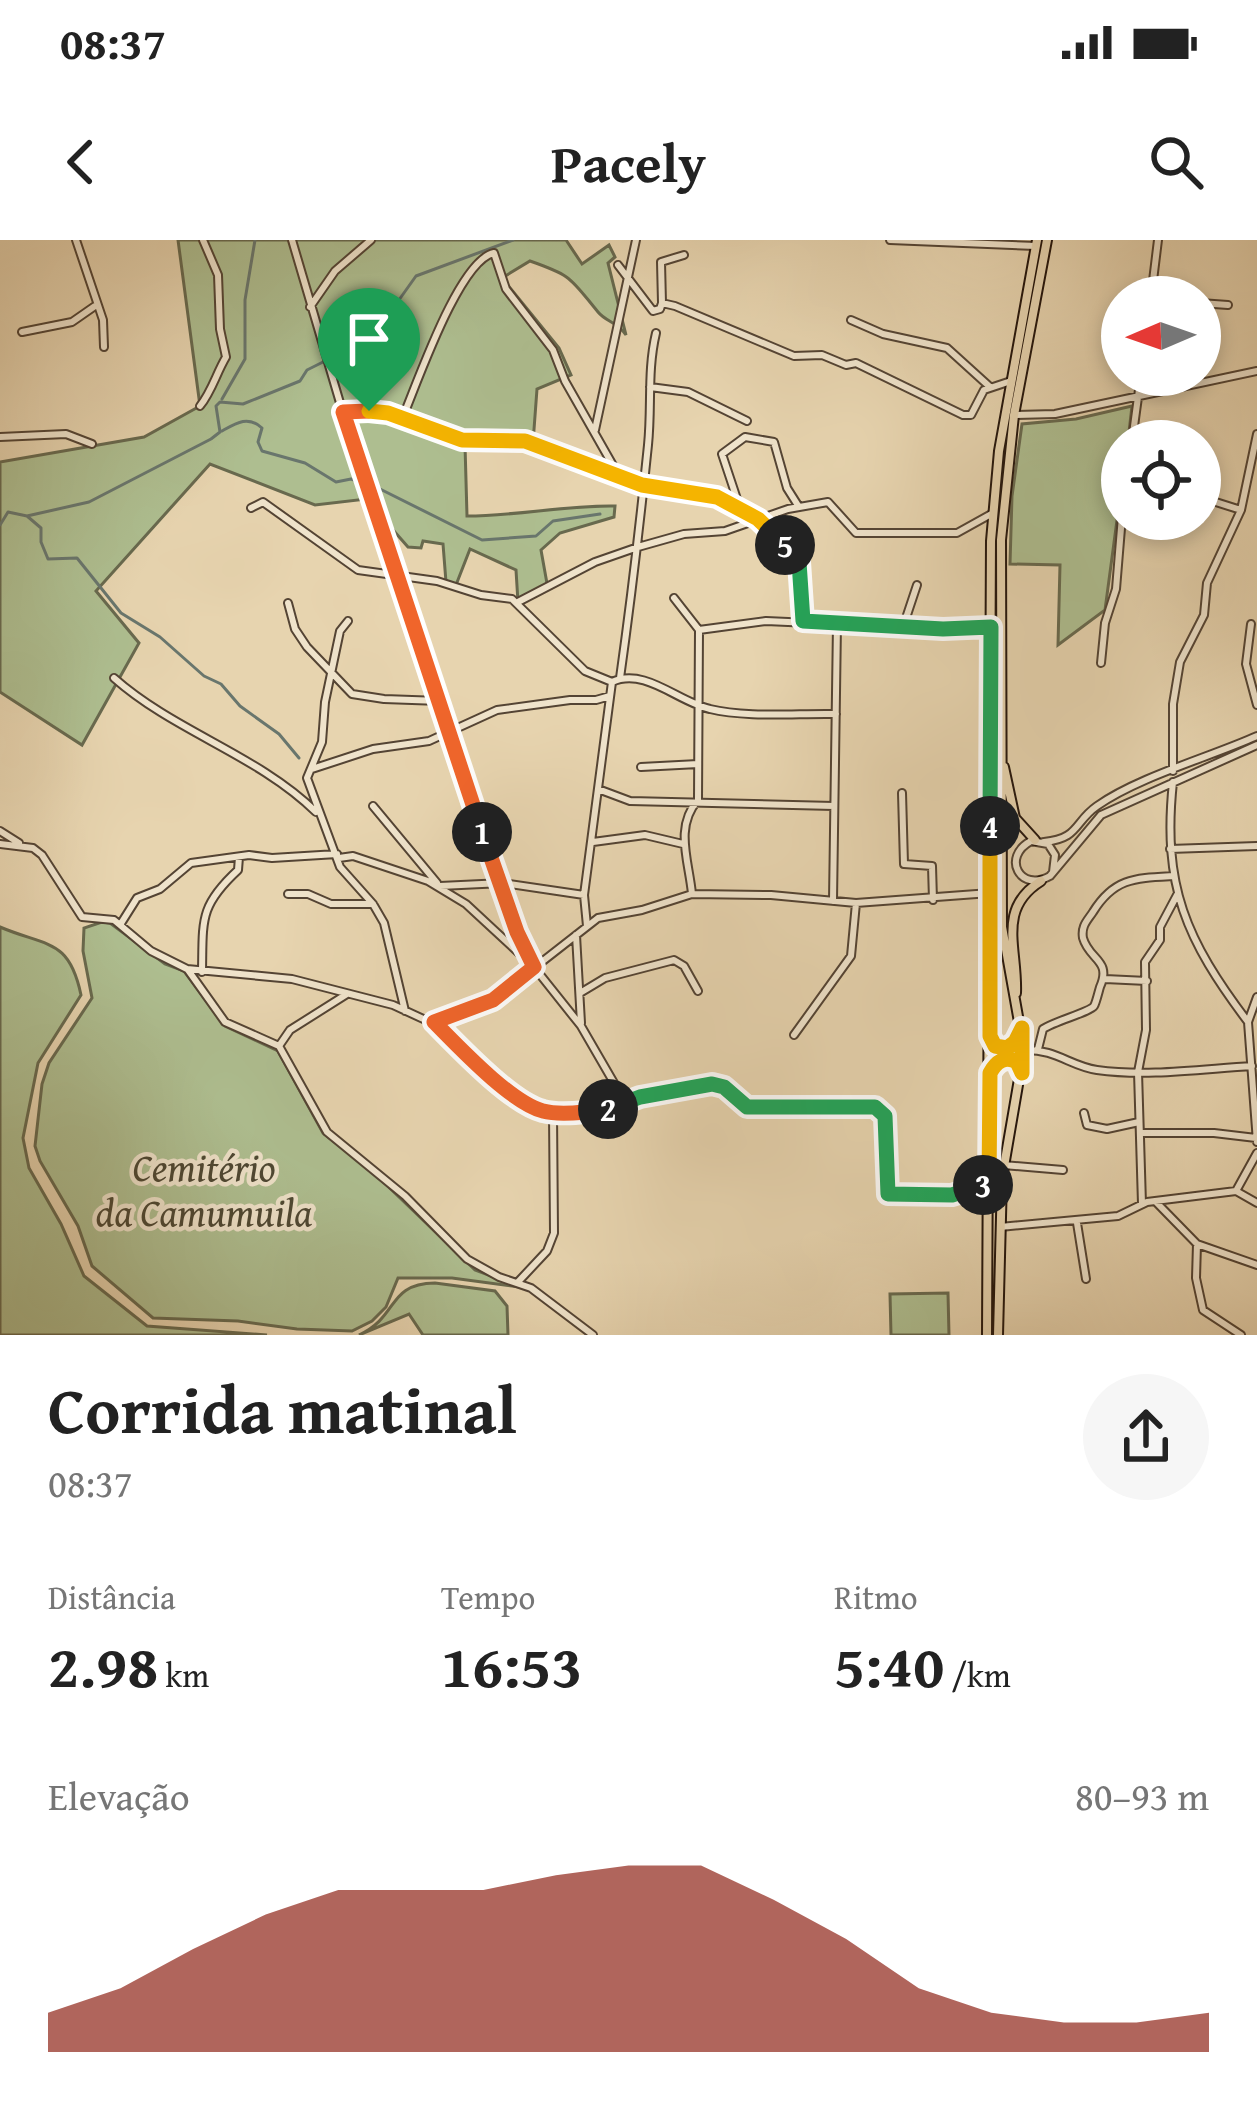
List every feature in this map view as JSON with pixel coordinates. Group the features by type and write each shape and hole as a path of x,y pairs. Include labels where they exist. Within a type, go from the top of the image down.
{"main road":[{"path":"998,1335 1003,1166 1024,1050 1002,927 1001,540 1013,415 1047,240"},
{"path":"987,1335 993,512 1037,243"},
{"path":"1000,748 1015,818 1039,841"},
{"path":"1016,1000 1012,917 1021,896 1041,881"},
{"path":"990,1036 995,1046 1007,1048 1022,1028"},
{"path":"990,1073 1007,1059 1017,1062 1022,1073"}],"street":[{"path":"76,240 103,320 104,346"},
{"path":"200,406 226,357 218,275 203,240"},
{"path":"292,240 343,412 489,854 532,965"},
{"path":"310,308 335,272 371,240"},
{"path":"595,430 636,240"},
{"path":"890,240 1037,243"},
{"path":"1153,276 1158,240"},
{"path":"402,418 453,295 483,256 494,253 506,289 553,350 565,381 619,476"},
{"path":"618,265 650,309 657,311 662,303 659,266 665,259 684,255"},
{"path":"662,303 745,332 794,356 822,355 846,365 856,363 963,415 971,415 980,393 1011,381"},
{"path":"1221,304 1228,305"},
{"path":"22,332 72,322 95,306"},
{"path":"851,320 883,334 947,348 990,387"},
{"path":"586,926 584,896 610,696 638,547 650,431 649,364 656,333"},
{"path":"1013,415 1055,414 1257,371"},
{"path":"650,387 688,392 747,421"},
{"path":"1135,420 1138,398"},
{"path":"343,412 369,411 402,418 462,440 525,441 642,485 709,495 758,519 799,562 803,621"},
{"path":"0,437 66,434 92,445"},
{"path":"1173,772 1173,704 1180,662 1204,615 1207,584 1241,510 1257,434"},
{"path":"741,510 722,454 745,437 773,442 787,488 799,507"},
{"path":"251,508 263,502 358,570 437,580 481,596 518,602 585,671 653,683 702,706 836,714"},
{"path":"518,602 595,562 638,547 684,534 725,531 799,507 828,502 856,533 958,533 993,512"},
{"path":"1221,504 1241,510"},
{"path":"1101,663 1120,540"},
{"path":"903,627 916,585"},
{"path":"674,598 699,631 698,800 688,815 683,844 692,894"},
{"path":"288,603 295,629 352,694 440,701"},
{"path":"348,621 340,631 325,701 322,742 308,770 308,784 340,867 374,904 388,935 405,1011"},
{"path":"699,631 766,621 991,627"},
{"path":"833,901 837,624"},
{"path":"1251,624 1246,656 1257,705"},
{"path":"1246,656 1257,656"},
{"path":"114,678 152,707 283,782 319,815"},
{"path":"308,770 373,749 418,744 497,710 610,696"},
{"path":"1257,736 1112,797 1090,812 1075,832 1018,850 1015,865 1026,880 1041,881 1101,814 1257,746"},
{"path":"641,767 698,764"},
{"path":"1173,782 1170,849 1177,895 1214,980 1247,1022"},
{"path":"598,789 623,800 834,806"},
{"path":"902,793 904,864 932,866 933,900"},
{"path":"373,806 440,886 532,965 581,1026 626,1102"},
{"path":"0,831 42,855 82,917 120,925 151,951 187,969 281,977 434,1022 523,1102 553,1112 607,1110 712,1084 724,1087 747,1107 875,1107 885,1116 888,1194 952,1195 989,1184"},
{"path":"592,842 645,836 683,844"},
{"path":"1039,841 1055,855 1053,872"},
{"path":"0,844 22,845"},
{"path":"1170,849 1257,846"},
{"path":"120,925 137,898 166,886 185,865 239,857 353,856 440,886 503,883 584,896"},
{"path":"202,972 206,909 216,889 238,870 239,857"},
{"path":"1038,1049 1043,1029 1062,1017 1093,1008 1105,979 1083,934 1098,901 1132,878 1173,876"},
{"path":"434,1022 493,1000 532,965 610,914 642,910 692,894 856,903 990,892"},
{"path":"288,894 308,894 331,904 374,904"},
{"path":"1142,1204 1138,1072 1146,1030 1147,959 1160,940 1160,927 1177,895"},
{"path":"794,1035 851,956 856,903"},
{"path":"576,934 581,1026"},
{"path":"580,993 605,978 674,960 684,966 698,991"},
{"path":"187,969 225,1022 279,1046 327,1132 405,1196 477,1267 518,1282 593,1335"},
{"path":"1105,979 1147,981"},
{"path":"279,1046 290,1030 346,994"},
{"path":"1139,1133 1196,1132 1257,1140 1247,1022 1257,998"},
{"path":"1024,1050 1038,1049 1096,1070 1252,1066"},
{"path":"518,1282 547,1251 554,1233 553,1112"},
{"path":"1084,1113 1087,1125 1102,1130 1139,1122"},
{"path":"1236,1191 1257,1153"},
{"path":"1003,1166 1063,1171"},
{"path":"1000,1227 1118,1216 1142,1204 1236,1191 1257,1203"},
{"path":"1156,1202 1197,1244 1257,1265"},
{"path":"1076,1222 1086,1279"},
{"path":"1197,1244 1196,1278 1203,1310 1241,1335"}],"green space":[{"path":"178,240 566,240 582,264 609,245 615,257 608,263 626,335 570,279 555,271 530,261 502,278 559,348 571,375 537,389 533,443 465,445 467,516 615,506 614,517 560,533 541,550 548,589 518,602 516,570 470,549 456,585 446,582 443,544 423,541 421,548 408,547 366,499 315,505 210,464 96,591 139,643 82,745 0,692 0,462 144,437 200,406"},
{"path":"1132,406 1130,420 1101,420 1101,540 1114,540 1105,610 1058,645 1060,565 1010,564 1012,496 1022,424 1076,419"},
{"name":"Cemitério da Camumuila","path":"110,923 165,964 184,971 225,1026 278,1051 323,1133 373,1172 475,1270 520,1287 452,1278 398,1278 386,1307 372,1321 352,1331 297,1329 153,1318 92,1266 78,1226 35,1146 49,1063 92,998 83,951 84,928"},
{"path":"0,927 54,947 70,963 81,995 38,1063 23,1138 29,1168 84,1276 147,1326 267,1335 0,1335"},
{"path":"435,1283 495,1291 507,1306 508,1335 423,1335 409,1314 359,1335 408,1289"},
{"path":"948,1293 949,1335 891,1335 890,1294"}],"waterway":[{"path":"222,399 245,359 245,300 255,240"},
{"path":"27,516 89,502 211,439 220,432 216,406 220,402 243,404 300,381 307,370 384,321 416,276 513,240"},
{"path":"222,431 252,422 262,428 258,442 262,451 305,463 336,482 351,479 380,489 482,540 536,536 553,521 600,514"},
{"path":"0,525 8,512 27,516 41,528 48,559 77,558 121,613 221,684 240,706 279,734 299,758"}],"route":[{"path":"369,411 388,413 462,440 525,441 642,485 717,497 758,519 794,553 802,576 803,621 991,627 990,1036 995,1046 1007,1048 1022,1028 1024,1050 1022,1073 1017,1062 1007,1059 990,1073 989,1184 952,1195 888,1194 885,1116 875,1107 747,1107 724,1087 712,1084 640,1097 607,1110 541,1111 471,1060 434,1022 504,994 534,967 489,854 343,412 369,411"}]}
